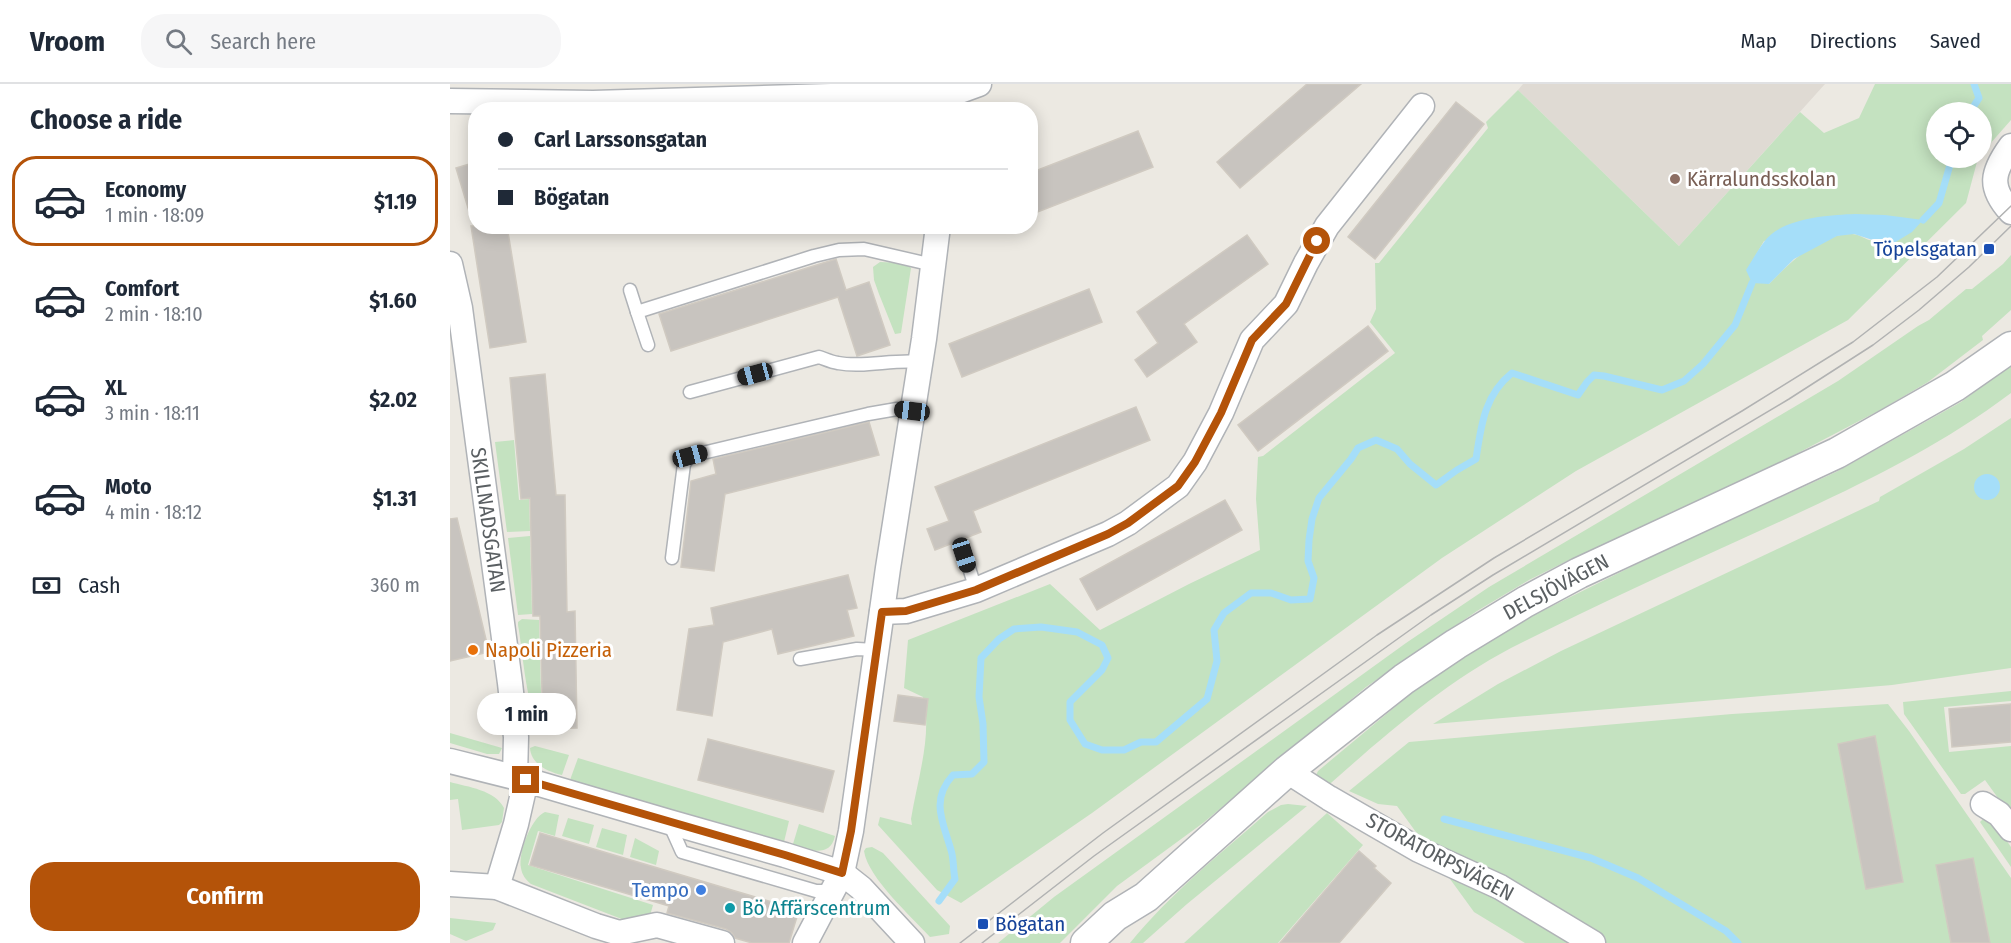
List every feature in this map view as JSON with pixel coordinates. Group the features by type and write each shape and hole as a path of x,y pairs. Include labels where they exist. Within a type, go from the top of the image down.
{"street":[{"path":"698,102 962,92"},
{"path":"450,101 478,102"},
{"path":"882,612 906,611 976,590 1108,534 1128,523 1178,486 1195,462 1221,413 1252,340 1286,304 1327,226 1422,106"},
{"path":"2011,146 2002,158 1994,180 1998,198 2011,212"},
{"path":"805,943 838,882 851,831 937,234"},
{"name":"SKILLNADSGATAN","path":"450,264 520,778 516,824 497,887"},
{"name":"DELSJÖVÄGEN","path":"1086,943 1115,916 1146,897 1287,771 1404,679 1456,644 1525,602 1579,573 1837,453 1955,386 2011,347"},
{"path":"450,761 520,778 785,855 838,882 861,888 912,943"},
{"name":"STORATORPSVÄGEN","path":"1287,771 1419,850 1500,887 1593,943"},
{"path":"1983,804 1999,814 2011,829"},
{"path":"450,884 497,887 619,933 657,925 722,943"},
{"name":"DELSJÖVÄGEN","path":"1117,943 1131,926 1146,897"}],"lane":[{"path":"637,312 839,250 864,249 933,265"},
{"path":"630,290 648,345"},
{"path":"690,392 819,357 836,363 849,364 904,360 920,362"},
{"path":"672,558 684,464 690,456 868,414 897,410 912,411"},
{"path":"964,555 976,590"},
{"path":"800,660 857,649 876,650"}],"shaded area":[{"name":"Kärralundsskolan","path":"1523,84 1825,84 1679,246 1518,90"}],"green space":[{"path":"1875,84 2011,84 2011,120 1992,142 1992,102 1926,102 1926,168 1975,168 1966,203 1848,320 1576,471 1442,558 1092,813 961,903 937,890 878,825 880,817 912,825 911,819 923,758 926,711 923,697 904,688 908,640 1050,584 1100,630 1260,550 1256,499 1258,457 1263,456 1395,353 1370,322 1376,309 1375,263 1379,263 1488,128 1486,122 1518,90 1679,246 1800,112 1824,133 1859,118","holes":["1922,221 1903,236 1886,242 1869,240 1852,234 1828,238 1806,251 1769,284 1747,270 1764,241"]},
{"path":"2011,255 2011,310 1982,336 1983,340 1928,382 1882,409 1773,466 1563,563 1477,611 1366,687 1203,823 1117,886 1060,943 998,943 1054,897 1406,643 1489,587 1838,381 1929,320 1966,289 1972,289"},
{"path":"880,262 905,263 911,268 901,333 895,334 874,280 873,267"},
{"path":"2011,365 2011,393 1916,454 1849,489 1511,648 1436,695 1323,790 1315,777 1318,771 1414,691 1528,618 1663,551 1836,472 1961,402"},
{"path":"2011,418 2011,668 1892,685 1433,724 1498,684 1561,651 1879,501 1880,497 1964,449"},
{"path":"514,440 519,500 529,499 530,531 507,532 495,442"},
{"path":"530,536 532,614 518,615 508,538"},
{"path":"522,619 539,620 542,729 544,733 538,724 529,698 518,625"},
{"path":"2011,691 2011,701 1944,707 1949,752 2011,746 2011,816 1985,780 1965,794 1961,794 1904,714 1903,702"},
{"path":"1888,704 2011,878 2011,943 1525,943 1474,912 1397,806 1378,804 1349,791 1409,742 1732,714"},
{"path":"450,733 502,748 499,754 487,754 450,743"},
{"path":"535,746 569,755 562,775 551,772 533,759 530,748"},
{"path":"578,758 789,821 784,842 570,780"},
{"path":"450,782 480,790 494,797 504,808 502,822 499,825 462,830 458,799 450,800"},
{"path":"1288,804 1307,806 1143,943 1130,943 1162,907 1214,859 1268,812"},
{"path":"545,812 559,815 555,836 538,831 528,865 653,905 649,919 632,923 527,881 521,868 524,845 530,828"},
{"path":"1327,813 1363,845 1278,943 1184,943"},
{"path":"1990,816 2011,847 2011,867 1980,822"},
{"path":"568,818 594,825 589,844 562,836"},
{"path":"799,824 835,836 832,843 829,847 819,851 795,846 793,844"},
{"path":"602,828 627,835 623,855 596,847"},
{"path":"635,838 659,851 656,865 630,857"},
{"path":"872,847 883,853 950,926 949,934 930,937 892,897 867,862 864,851"},
{"path":"450,918 496,923 493,930 466,941 450,934"}],"water":[{"path":"1855,214 1923,220 1912,232 1894,243 1882,243 1854,234 1837,236 1794,259 1769,284 1752,283 1746,270 1761,245 1772,234 1806,219"},
{"path":"1987,474 1996,478 2000,487 1996,496 1987,500 1978,496 1974,487 1978,478"}],"building":[{"path":"1307,84 1361,84 1240,188 1217,162"},
{"path":"1456,102 1484,124 1375,259 1348,237"},
{"path":"1138,131 1153,167 1038,212 1038,170"},
{"path":"468,164 468,208 456,168"},
{"path":"472,234 508,234 526,342 490,348"},
{"path":"1247,235 1268,264 1184,324 1197,342 1147,377 1135,360 1158,343 1137,312"},
{"path":"836,259 846,290 869,282 890,345 857,356 838,297 671,351 659,314"},
{"path":"1089,289 1102,322 962,377 949,344"},
{"path":"1368,326 1388,351 1258,451 1238,425"},
{"path":"545,374 556,495 565,495 567,612 575,611 577,728 543,729 540,616 533,616 530,498 521,499 510,378"},
{"path":"1136,407 1150,440 973,511 981,532 935,550 927,529 949,521 935,487"},
{"path":"869,422 879,455 725,494 714,571 681,567 691,481 716,474 713,459"},
{"path":"1225,500 1242,530 1097,610 1080,579"},
{"path":"457,518 489,652 450,661 450,519"},
{"path":"848,575 857,608 847,610 854,636 778,654 772,629 723,642 712,716 677,710 689,629 714,625 711,608"},
{"path":"898,695 928,699 925,725 894,721"},
{"path":"2011,704 2011,742 1952,747 1949,709"},
{"path":"1875,736 1903,882 1866,889 1838,744"},
{"path":"708,739 834,771 823,812 698,780"},
{"path":"540,833 799,910 789,943 752,943 735,938 726,929 667,913 669,906 530,865"},
{"path":"1359,851 1391,883 1339,943 1280,943"},
{"path":"1973,858 1990,943 1951,943 1936,865"}],"waterway":[{"path":"1974,84 1979,98 1976,102"},
{"path":"1923,220 1939,203 1949,168"},
{"path":"939,901 955,879 952,853 940,811 942,793 953,775 972,774 984,762 983,724 979,697 981,658 999,639 1014,629 1041,627 1077,632 1102,645 1108,658 1102,670 1070,702 1070,720 1085,744 1102,750 1124,750 1141,742 1156,742 1207,699 1217,661 1214,630 1224,613 1251,593 1271,593 1291,600 1310,599 1314,578 1308,561 1312,519 1319,498 1358,448 1376,440 1397,449 1410,464 1436,485 1476,459 1485,412 1495,391 1512,373 1578,395 1594,375 1662,390 1684,381 1703,364 1735,325 1752,283"},
{"path":"1444,819 1591,858 1638,878 1726,931 1738,943"}],"tram line":[{"path":"960,943 1103,833 1377,635 1494,558 1742,411 1853,342 1937,277 2011,206"},
{"path":"982,943 1094,856 1431,615 1493,575 1789,399 1873,345 1919,310 1969,267 2011,226"}],"place":[{"name":"Kärralundsskolan","path":"1675,179"},
{"name":"Töpelsgatan","path":"1989,249"},
{"name":"Napoli Pizzeria","path":"473,650"},
{"name":"Tempo","path":"701,890"},
{"name":"Bö Affärscentrum","path":"730,908"},
{"name":"Bögatan","path":"983,924"}],"route":[{"path":"526,780 842,873 851,831 882,612 906,611 976,590 1108,534 1128,523 1178,486 1195,462 1221,413 1252,340 1286,304 1317,241"}]}
